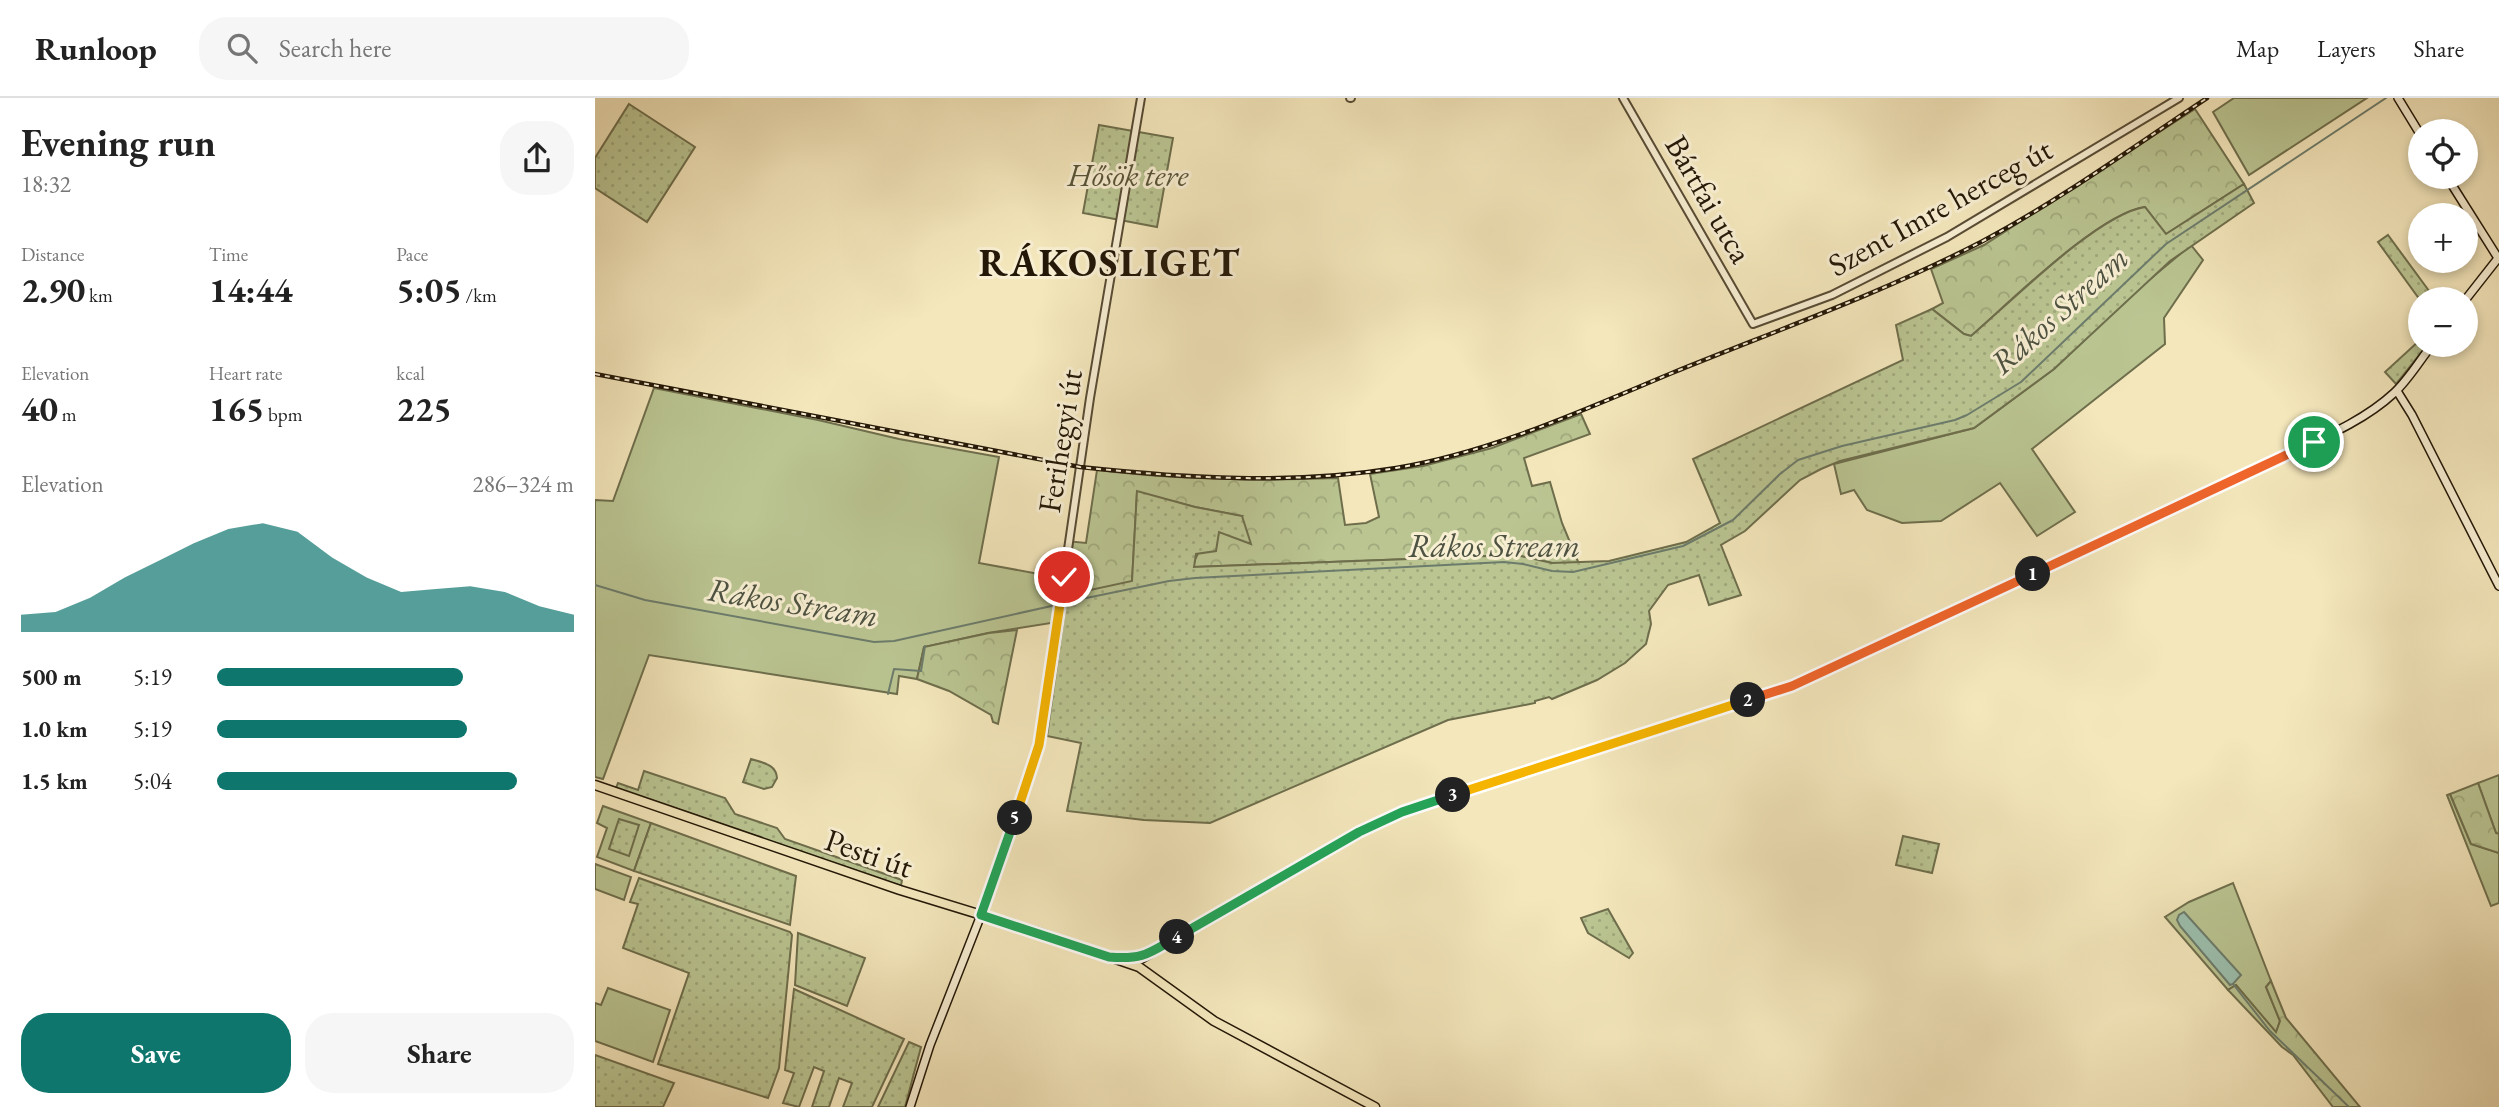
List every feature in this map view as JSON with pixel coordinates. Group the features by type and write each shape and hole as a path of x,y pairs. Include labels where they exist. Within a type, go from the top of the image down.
{"main road":[{"path":"2398,98 2411,119"},
{"path":"2455,189 2499,258 2476,287"},
{"path":"1139,964 1151,954 1304,862 1387,818 1785,688 2314,442 2362,417 2397,390 2423,357"},
{"path":"2397,390 2499,586"},
{"name":"Pesti út","path":"595,785 900,890 1109,957 1159,981"},
{"name":"Ferihegyi út","path":"909,1107 923,1063 981,915"},
{"path":"1109,957 1130,958 1151,954"},
{"name":"Pesti út","path":"1128,964 1139,964 1213,1021 1375,1107"}],"street":[{"name":"Ferihegyi út","path":"981,915 1039,745 1089,408 1141,98"},
{"name":"Bártfai utca","path":"1623,98 1753,324"},
{"name":"Szent Imre herceg út","path":"1753,324 1832,295 1947,237 2179,98"}],"green space":[{"path":"2234,98 2367,98 2249,175 2213,112"},
{"path":"629,104 695,147 647,222 595,188 595,158"},
{"path":"2195,109 2244,184 2166,234 2145,207 2126,213 2104,225 2055,261 1971,336 1964,334 1932,309 1943,303 1931,269 1984,245"},
{"name":"Hősök tere","path":"1099,125 1173,138 1157,227 1083,213"},
{"path":"2244,184 2254,203 2170,261 2054,369 1974,428 1840,461 1800,480 1745,531 1721,545 1741,595 1709,605 1699,575 1668,585 1649,611 1651,624 1646,644 1625,663 1597,680 1552,699 1549,697 1535,703 1448,720 1210,823 1144,820 1067,811 1081,743 1047,736 1067,595 1132,581 1137,491 1195,507 1242,516 1251,544 1219,532 1216,551 1196,554 1194,567 1516,555 1552,563 1609,561 1686,542 1720,523 1693,459 1903,360 1896,325 1932,309 1964,334 1971,336 2055,262 2103,225 2145,207 2166,234"},
{"path":"2388,235 2408,262 2408,273 2416,273 2426,287 2411,287 2378,242"},
{"path":"2191,245 2203,260 2164,318 2165,344 2032,449 2075,512 2037,536 2000,483 1941,521 1902,523 1867,510 1854,490 1841,494 1834,464 1974,428 2054,369 2137,290"},
{"path":"2408,351 2408,357 2417,357 2396,384 2385,372"},
{"path":"654,388 999,457 979,563 1061,578 1058,597 1067,595 1064,621 924,647 917,679 899,676 897,694 649,655 603,779 595,777 595,500 613,501"},
{"path":"1581,414 1590,434 1524,458 1532,486 1550,482 1562,523 1579,564 1552,563 1516,555 1193,567 1195,558 1205,544 1242,516 1137,492 1132,582 1058,597 1066,541 1086,543 1097,470 1217,479 1338,478 1345,525 1366,523 1379,517 1370,474 1423,466 1492,448"},
{"path":"1017,630 998,724 993,722 991,715 949,691 917,679 924,647"},
{"path":"751,759 774,770 777,778 772,787 764,789 743,782"},
{"path":"644,771 725,798 735,814 777,828 785,839 902,880 901,886 616,788 618,783 638,790"},
{"path":"2499,775 2499,834 2496,833 2478,783"},
{"path":"2478,783 2496,833 2499,834 2499,853 2471,844 2450,794"},
{"path":"2450,794 2471,844 2499,853 2499,903 2491,906 2447,795"},
{"path":"603,806 651,823 634,871 597,857 607,828 597,823"},
{"path":"619,819 639,825 629,856 609,849"},
{"path":"651,823 796,876 790,925 634,871"},
{"path":"1903,836 1939,844 1932,873 1896,865"},
{"path":"595,864 631,877 624,900 595,889"},
{"path":"639,878 790,932 792,935 779,1068 768,1098 658,1064 689,973 623,948 638,904 630,902"},
{"path":"2233,883 2271,981 2266,987 2280,1021 2276,1033 2236,985 2228,990 2165,917 2189,902"},
{"path":"1608,909 1633,953 1629,958 1588,933 1581,918"},
{"path":"798,933 865,958 847,1006 795,985"},
{"path":"2271,981 2286,1018 2360,1107 2333,1107 2293,1055 2282,1047 2228,990 2236,985 2276,1032 2280,1021 2266,987"},
{"path":"608,988 670,1010 653,1062 595,1041 595,1003 601,1005"},
{"path":"794,989 904,1039 872,1107 843,1107 852,1083 839,1078 829,1107 812,1107 824,1071 814,1067 799,1107 783,1103 794,1073 785,1070"},
{"path":"909,1042 921,1047 905,1107 878,1107"},
{"path":"595,1055 674,1083 663,1107 595,1107"}],"shaded area":[{"path":"2184,912 2241,975 2233,984 2230,985 2180,926 2177,920"}],"waterway":[{"name":"Rákos Stream","path":"1062,603 1195,578 1504,562 1573,572 1683,546 1733,520 1798,460 1842,446 1955,420 2021,382 2166,244 2386,98"},
{"name":"Rákos Stream","path":"595,585 645,600 874,642 894,641 1056,605"},
{"path":"888,694 894,669 921,671 925,646"},
{"path":"2233,984 2270,1031 2349,1107"}],"railway":[{"path":"595,374 1080,467 1238,478 1318,477 1396,468 1467,452 1537,428 1828,311 1944,261 2039,209 2207,98"}],"district":[{"name":"RÁKOSLIGET","path":"1110,262"}],"route":[{"path":"1064,577 1039,745 981,915 1109,957 1130,958 1151,954 1304,862 1387,818 1792,686 2314,442"}]}
